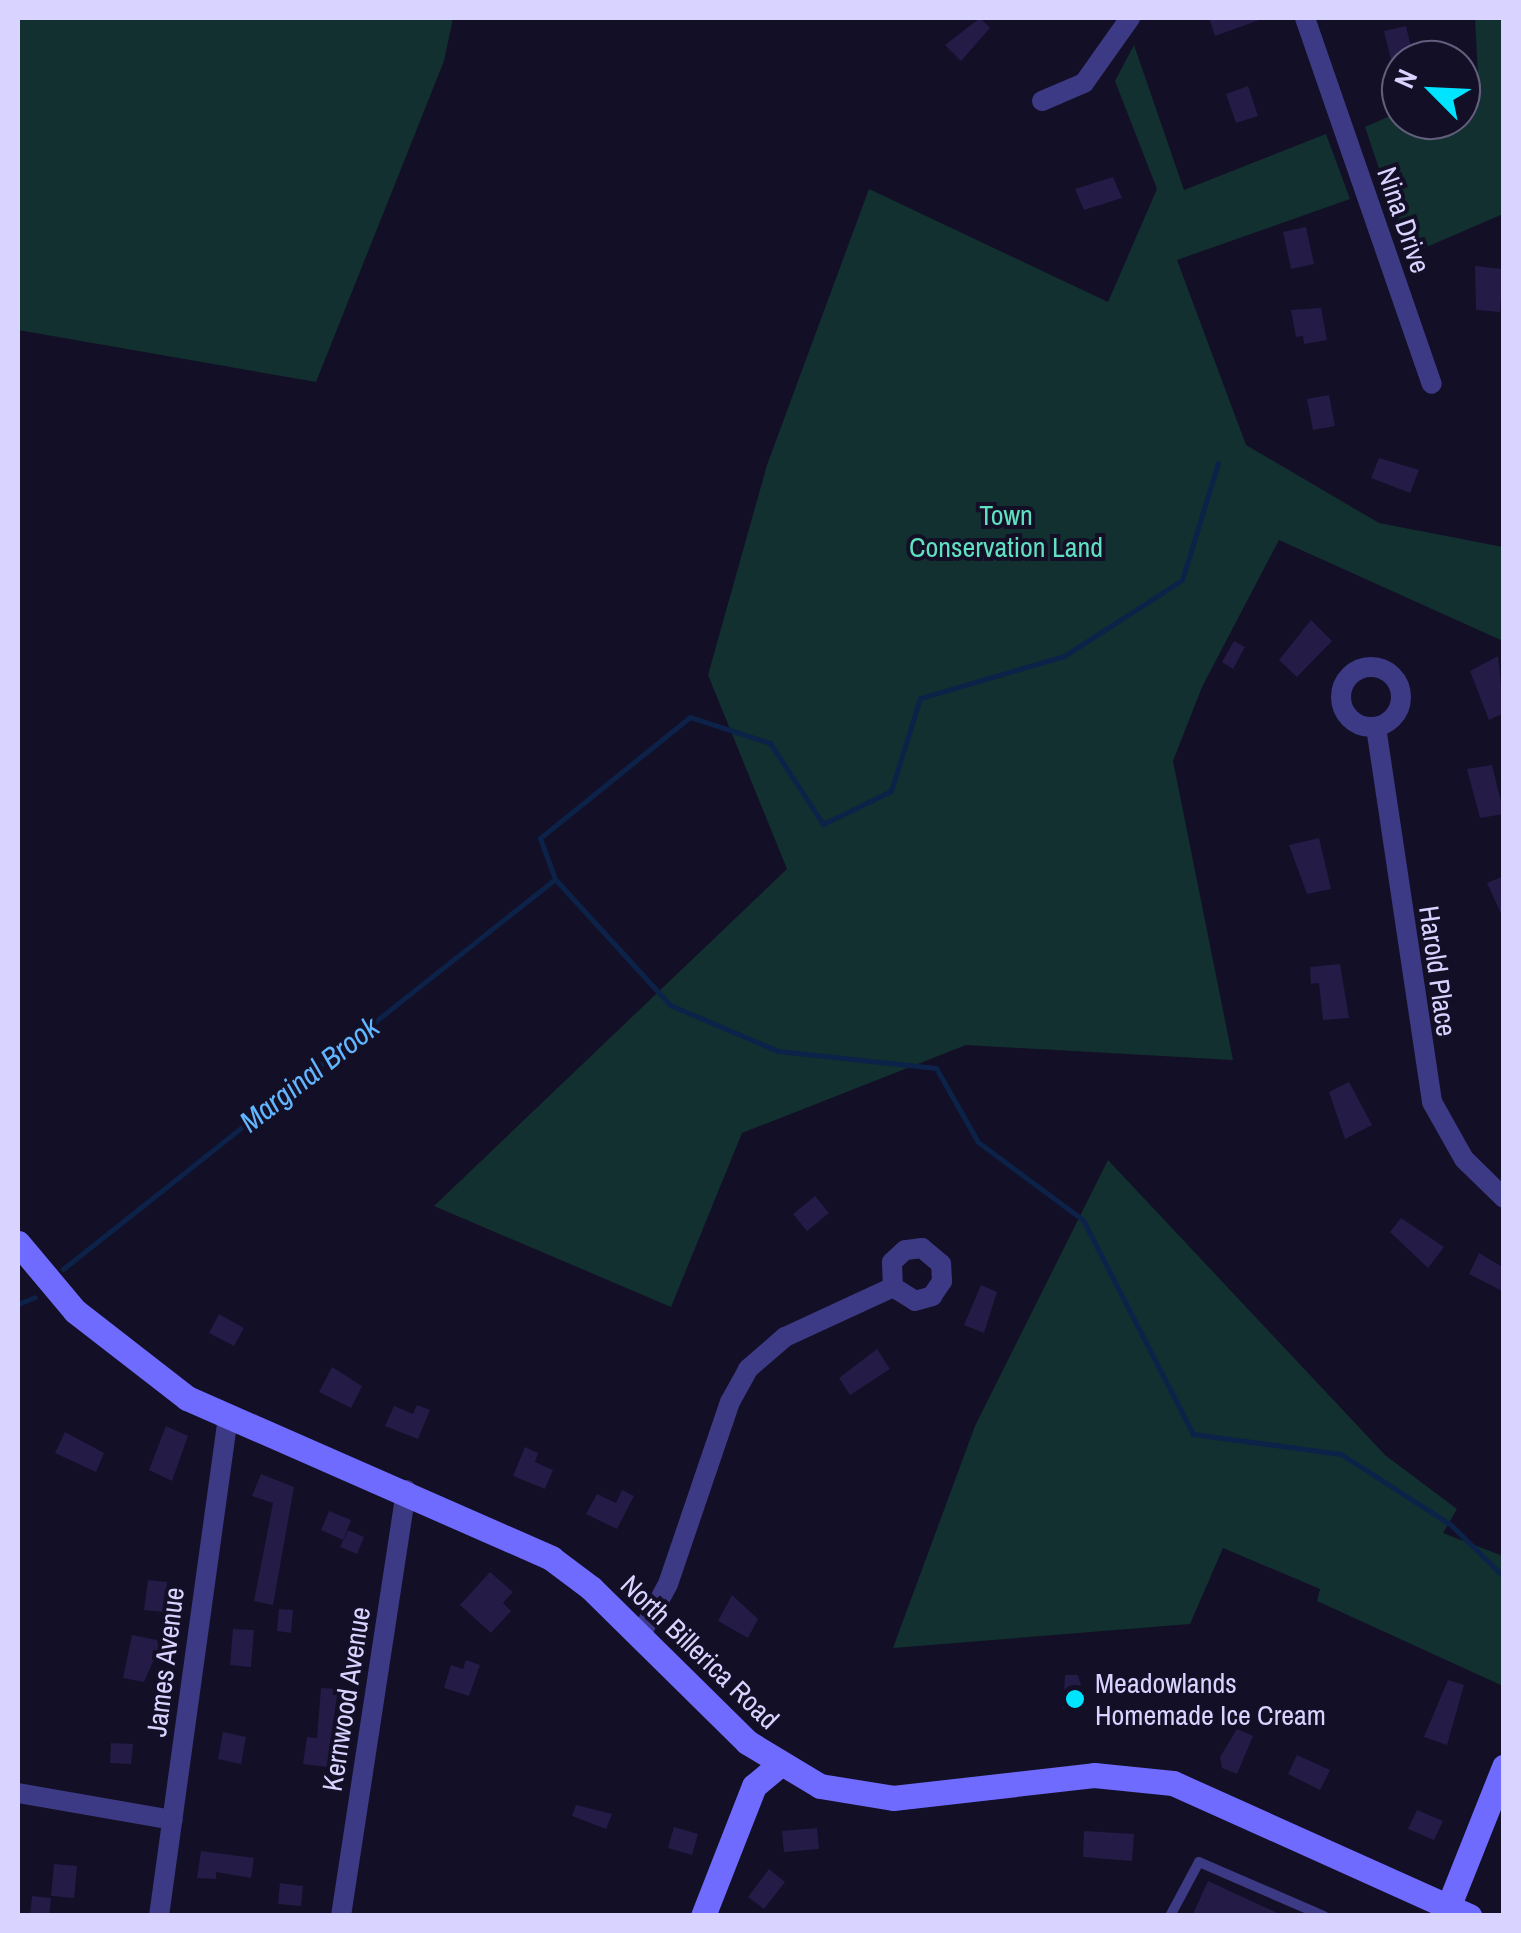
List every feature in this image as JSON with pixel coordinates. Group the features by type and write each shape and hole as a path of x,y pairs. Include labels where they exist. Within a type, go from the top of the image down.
{"main road":[{"name":"North Billerica Road","path":"18,1242 74,1311 162,1383 228,1417 406,1490 550,1558 640,1636 778,1766 820,1786 893,1798 1094,1775 1172,1783 1459,1910"},
{"path":"703,1916 754,1786 778,1766"},
{"path":"1459,1910 1504,1766"}],"street":[{"path":"1042,101 1084,83 1130,18"},
{"name":"Nina Drive","path":"1304,18 1432,384"},
{"name":"Harold Place","path":"1376,727 1432,1102 1464,1159 1504,1198"},
{"path":"640,1636 668,1584 730,1402 748,1369 785,1337 893,1287"},
{"name":"James Avenue","path":"158,1916 228,1417"},
{"name":"Kernwood Avenue","path":"341,1916 406,1490"},
{"path":"18,1793 173,1820"}],"lane":[{"path":"1170,1916 1199,1862 1324,1916"}],"green space":[{"path":"18,18 453,18 444,61 316,382 18,330"},
{"path":"1475,18 1503,18 1503,214 1408,255 1365,127 1381,120 1381,140 1481,140 1481,40 1476,40"},
{"name":"Town Conservation Land","path":"1134,45 1184,190 1326,134 1350,199 1177,260 1246,445 1379,523 1503,547 1503,641 1279,540 1202,687 1173,761 1233,1060 966,1045 742,1133 671,1307 434,1206 787,869 708,675 767,465 869,189 1108,302 1157,189 1115,81"},
{"path":"1108,1160 1385,1455 1457,1509 1443,1533 1503,1556 1503,1686 1317,1601 1320,1589 1223,1548 1190,1624 893,1648 975,1426"}],"building":[{"path":"980,18 990,28 961,61 945,45"},
{"path":"1209,18 1262,18 1262,19 1215,36"},
{"path":"1406,26 1409,40 1386,40 1384,31"},
{"path":"1248,86 1258,116 1236,123 1226,94"},
{"path":"1113,177 1122,198 1084,210 1075,189"},
{"path":"1306,227 1314,264 1291,269 1283,232"},
{"path":"1475,266 1503,269 1500,312 1476,310"},
{"path":"1321,308 1327,340 1304,344 1303,336 1296,337 1291,310"},
{"path":"1329,395 1335,426 1313,430 1307,399"},
{"path":"1379,458 1419,470 1410,493 1371,478"},
{"path":"1311,620 1332,641 1297,677 1279,660"},
{"path":"1234,641 1245,647 1233,669 1222,662"},
{"path":"1498,656 1504,713 1489,720 1470,671"},
{"path":"1492,765 1504,814 1480,818 1467,769"},
{"path":"1319,838 1331,889 1307,894 1289,845"},
{"path":"1504,876 1504,920 1487,883"},
{"path":"1340,964 1349,1018 1323,1020 1319,983 1311,984 1310,967"},
{"path":"1349,1082 1372,1125 1345,1139 1329,1092"},
{"path":"815,1196 829,1213 807,1231 793,1214"},
{"path":"1401,1218 1444,1247 1428,1268 1390,1232"},
{"path":"1479,1253 1504,1268 1504,1292 1469,1274"},
{"path":"981,1285 997,1292 984,1333 964,1325"},
{"path":"219,1314 244,1328 234,1346 209,1333"},
{"path":"877,1349 890,1369 850,1395 839,1378"},
{"path":"332,1367 362,1386 351,1408 319,1392"},
{"path":"417,1405 430,1410 418,1439 385,1426 394,1406 413,1414"},
{"path":"166,1426 188,1436 172,1481 149,1470"},
{"path":"65,1432 104,1453 96,1472 55,1453"},
{"path":"525,1447 538,1453 535,1462 553,1470 545,1489 513,1476"},
{"path":"261,1474 294,1487 273,1605 254,1601 273,1503 252,1496"},
{"path":"622,1490 634,1496 617,1529 586,1514 597,1494 616,1503"},
{"path":"329,1511 351,1520 343,1540 321,1530"},
{"path":"348,1530 364,1537 357,1554 340,1547"},
{"path":"490,1572 513,1592 503,1603 511,1611 491,1633 460,1605"},
{"path":"148,1580 167,1582 164,1612 144,1610"},
{"path":"732,1595 758,1619 748,1638 718,1621"},
{"path":"279,1609 293,1610 291,1633 277,1631"},
{"path":"233,1629 254,1630 251,1667 230,1665"},
{"path":"132,1635 157,1640 159,1648 144,1682 123,1678"},
{"path":"466,1660 480,1665 469,1696 444,1688 451,1665 463,1669"},
{"name":"Meadowlands Homemade Ice Cream","path":"1065,1675 1078,1675 1087,1708 1063,1709"},
{"path":"1448,1680 1464,1685 1447,1745 1424,1737"},
{"path":"321,1688 338,1689 327,1767 303,1764 307,1737 317,1738"},
{"path":"1237,1729 1253,1736 1237,1774 1222,1768 1220,1757"},
{"path":"223,1732 246,1737 241,1764 218,1759"},
{"path":"111,1743 133,1744 131,1764 110,1763"},
{"path":"1297,1755 1330,1770 1320,1790 1288,1774"},
{"path":"576,1805 612,1814 606,1829 572,1816"},
{"path":"1417,1810 1443,1821 1434,1840 1408,1829"},
{"path":"674,1827 698,1834 692,1855 668,1848"},
{"path":"817,1828 819,1849 784,1852 782,1831"},
{"path":"1084,1831 1134,1834 1132,1861 1083,1857"},
{"path":"201,1851 254,1858 251,1878 216,1872 216,1879 197,1878"},
{"path":"54,1864 77,1866 74,1898 51,1896"},
{"path":"769,1869 785,1882 764,1909 748,1897"},
{"path":"1208,1881 1284,1916 1192,1916"},
{"path":"280,1883 303,1886 301,1906 278,1904"},
{"path":"32,1896 51,1898 49,1916 30,1916"}],"waterway":[{"path":"1218,463 1182,580 1064,656 920,698 891,791 823,824 770,743 690,717 540,838 555,879 670,1005 778,1051 936,1068 978,1142 1083,1220 1193,1434 1341,1454 1451,1525 1504,1577"},
{"name":"Marginal Brook","path":"63,1269 555,879"},
{"name":"Marginal Brook","path":"18,1304 35,1297"}],"place":[{"name":"Meadowlands Homemade Ice Cream","path":"1075,1699"}]}
